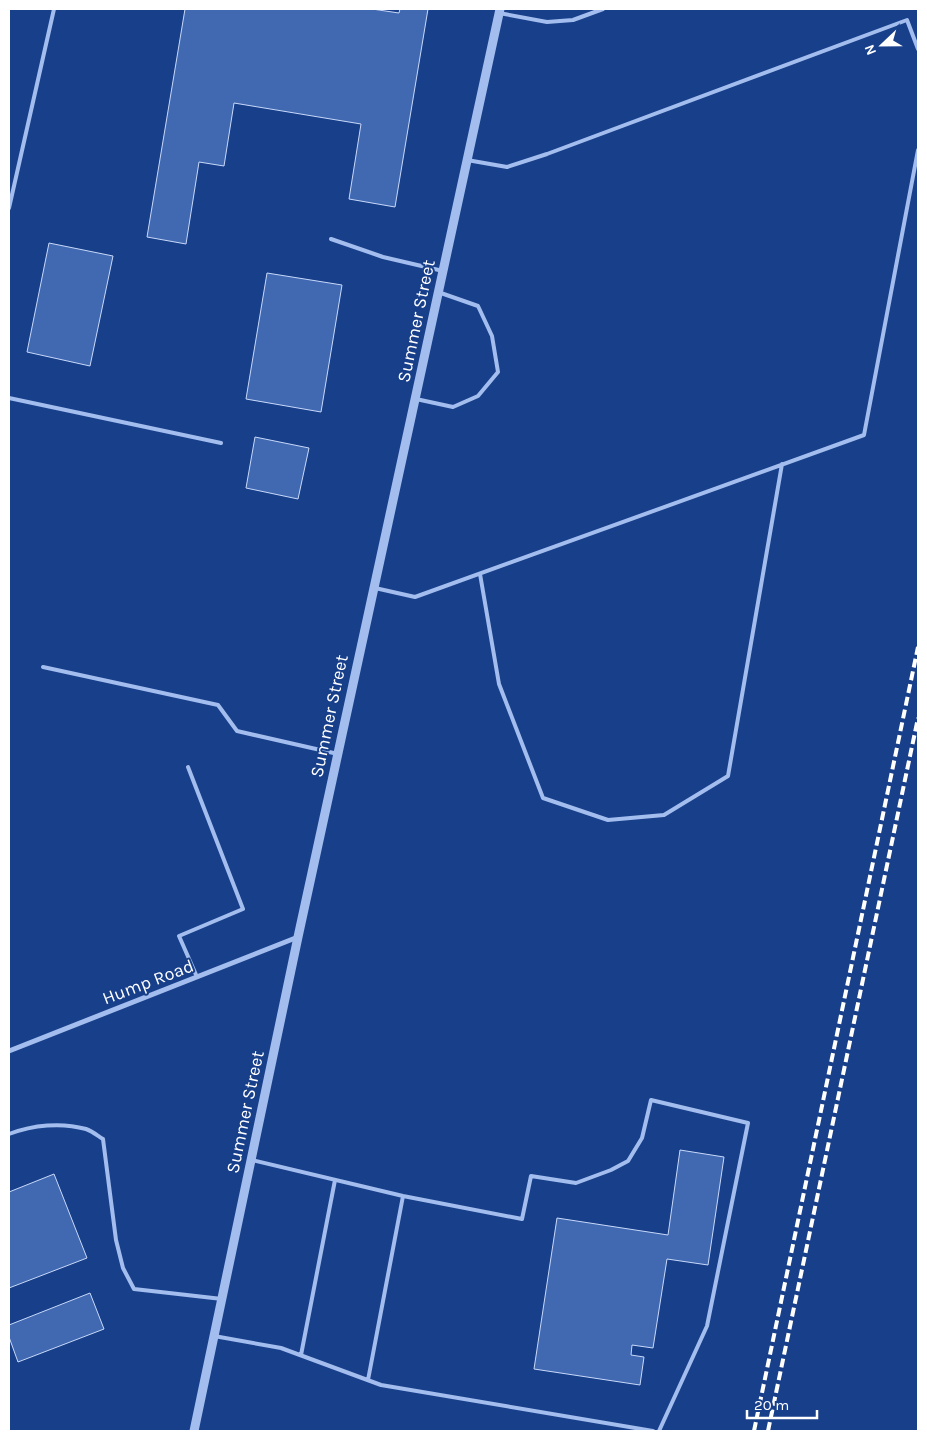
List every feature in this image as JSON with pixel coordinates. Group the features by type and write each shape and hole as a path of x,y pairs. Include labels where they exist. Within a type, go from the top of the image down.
{"street":[{"name":"Summer Street","path":"194,1431 298,937 499,11"},
{"name":"Hump Road","path":"9,1051 298,937"}],"lane":[{"path":"9,208 54,9"},
{"path":"499,11 547,22 573,20 603,9"},
{"path":"467,160 507,167 547,154 907,20 918,49"},
{"path":"374,587 415,597 864,435 918,150"},
{"path":"331,240 383,257 442,271"},
{"path":"416,399 453,407 478,396 498,372 492,336 478,306 438,292"},
{"path":"9,398 221,443"},
{"path":"480,574 499,684 543,798 608,820 664,815 728,776 782,464"},
{"path":"43,667 218,705 237,731 338,754"},
{"path":"188,767 244,909 180,936 197,977"},
{"path":"251,1160 403,1196 522,1219 531,1176 576,1183 611,1170 628,1161 642,1138 650,1100 748,1123 707,1326 659,1431"},
{"path":"9,1134 23,1128 55,1125 88,1129 103,1139 116,1240 123,1268 134,1288 222,1299"},
{"path":"301,1355 334,1180"},
{"path":"368,1380 403,1196"},
{"path":"214,1336 281,1348 381,1384 653,1431"}],"building":[{"path":"185,9 372,9 399,13 400,9 428,9 395,207 349,199 361,124 234,103 224,166 199,162 186,244 147,237"},
{"path":"49,243 113,256 90,366 27,352"},
{"path":"267,273 342,285 321,412 246,399"},
{"path":"255,437 309,448 298,499 246,488"},
{"path":"680,1150 724,1157 708,1265 667,1259 653,1348 632,1345 631,1355 644,1357 640,1385 534,1369 557,1218 668,1235"},
{"path":"54,1174 87,1258 9,1288 9,1192"},
{"path":"90,1293 104,1329 18,1362 9,1337 9,1325"}],"railway":[{"path":"754,1431 918,647"},
{"path":"768,1431 918,718"}]}
